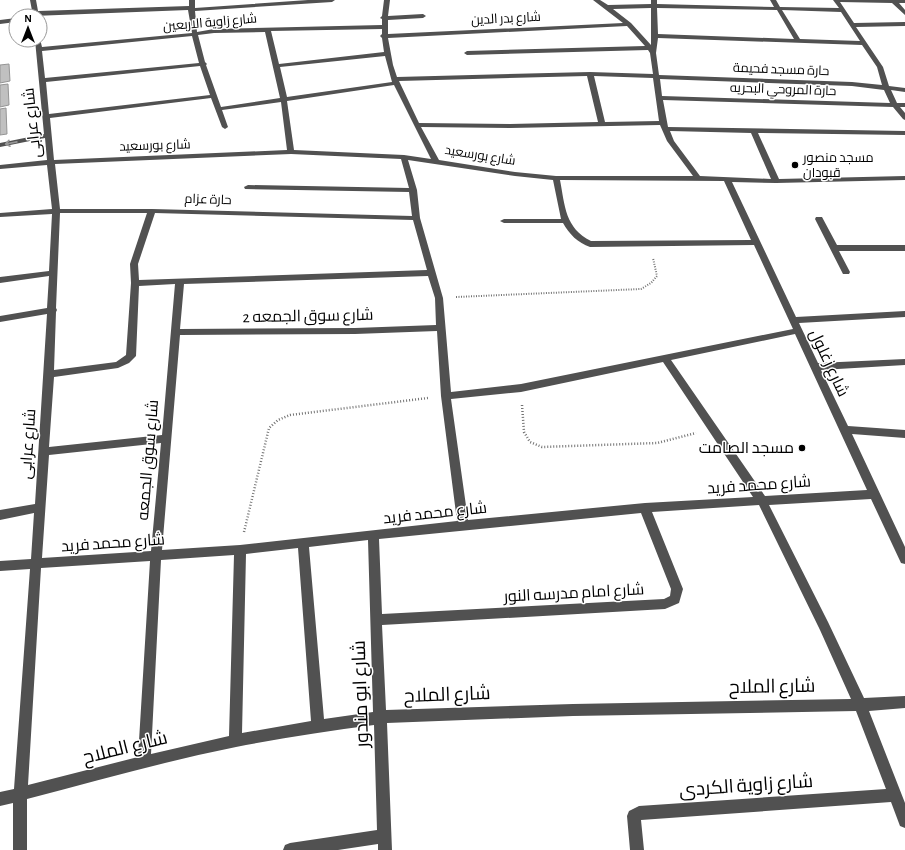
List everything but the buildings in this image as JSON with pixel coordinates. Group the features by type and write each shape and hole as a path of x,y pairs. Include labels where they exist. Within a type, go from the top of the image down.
{"street":[{"path":"192,0 191,9 194,34 225,127"},
{"path":"48,14 191,9 294,1 332,0"},
{"path":"387,0 383,18 383,36 386,54 395,81 436,161"},
{"path":"596,0 608,7 629,24 652,51"},
{"path":"773,0 798,40"},
{"path":"836,0 905,1"},
{"path":"836,0 880,67 886,88 895,105 905,118"},
{"path":"893,0 905,13"},
{"path":"608,7 655,3 779,9 843,10"},
{"path":"655,3 655,36 652,51 664,126 671,141 698,178"},
{"path":"383,18 423,16"},
{"name":"شارع بدر الدين","path":"383,36 629,24"},
{"path":"853,25 905,24"},
{"name":"شارع زاوية الاربعين","path":"39,49 178,37 214,31 383,27"},
{"path":"268,30 284,100 291,152"},
{"path":"655,36 865,43"},
{"name":"شارع عرابى","path":"20,850 20,795 53,310 56,211 39,49"},
{"path":"467,53 652,51"},
{"path":"276,66 386,54"},
{"path":"43,80 204,64"},
{"path":"590,74 602,125"},
{"name":"حارة مسجد فحيمة","path":"218,109 284,100 395,81 590,74 656,78 852,84 905,90"},
{"path":"47,116 214,96"},
{"name":"حارة المروحي البحريه","path":"659,98 905,106"},
{"path":"417,125 664,126 754,131 905,133"},
{"path":"754,131 776,181"},
{"path":"0,145 49,135"},
{"name":"شارع بورسعيد","path":"0,167 52,162 291,152 329,153 436,161 516,174 556,178 698,178 776,181 905,178"},
{"path":"404,158 413,190 416,218 439,298 446,396 463,526"},
{"path":"556,178 564,221 574,235 590,244 756,242"},
{"name":"شارع زغلول","path":"727,179 905,559"},
{"path":"248,187 413,190"},
{"name":"حارة عزام","path":"0,215 56,211 152,211 416,218"},
{"path":"49,374 118,365 126,361 131,356 136,283 134,264 152,211"},
{"path":"819,219 846,272"},
{"path":"504,221 564,221"},
{"path":"834,248 905,248"},
{"path":"0,280 54,273"},
{"path":"136,283 433,273"},
{"name":"شارع سوق الجمعه","path":"144,762 156,556 180,281"},
{"path":"0,319 53,310"},
{"path":"792,320 905,314"},
{"name":"شارع سوق الجمعه 2","path":"175,332 355,331 441,328"},
{"path":"446,396 521,388 797,331"},
{"path":"665,358 714,428 762,501 824,626 860,705 905,821"},
{"path":"814,367 905,362"},
{"path":"844,430 905,434"},
{"path":"43,452 166,438"},
{"name":"شارع محمد فريد","path":"0,566 240,550 645,508 874,494"},
{"path":"0,515 39,508"},
{"name":"شارع امام مدرسه النور","path":"377,620 665,604 675,599 677,589 645,508"},
{"name":"شارع ابو مندور","path":"372,536 377,620 385,843"},
{"path":"303,543 318,726"},
{"path":"235,741 240,550"},
{"name":"شارع الملاح","path":"0,799 144,762 235,741 318,726 380,717 581,710 860,705 905,702"},
{"name":"شارع زاوية الكردى","path":"637,850 634,816 639,813 895,795"},
{"path":"290,850 385,843"}],"path":[{"path":"439,298 641,290 651,283 657,276 650,243"},
{"path":"521,388 524,432 530,442 542,447 657,443 714,428"},
{"path":"240,550 269,428 278,420 290,415 446,396"}],"place":[{"name":"مسجد منصور قبودان","path":"795,165"},
{"name":"مسجد الصامت","path":"802,448"}]}
